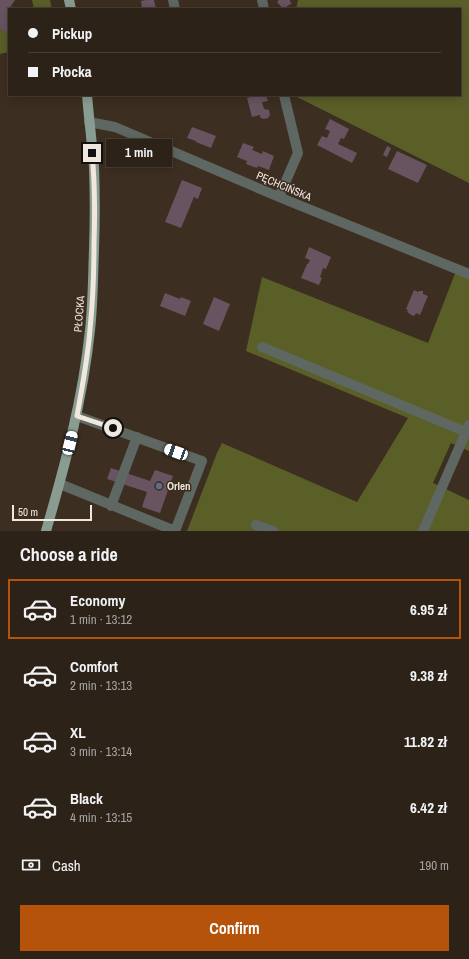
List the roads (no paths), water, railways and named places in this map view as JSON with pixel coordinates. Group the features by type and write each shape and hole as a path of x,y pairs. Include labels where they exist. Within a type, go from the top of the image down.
{"main road":[{"name":"PŁOCKA","path":"46,531 60,484 77,416 88,345 93,290 94,168 87,96"}],"street":[{"path":"279,197 298,153 284,96"},
{"name":"PĘCHCIŃSKA","path":"89,122 115,127 279,197 469,274"},
{"path":"262,347 468,428 424,531"},
{"path":"60,484 175,531 202,461 77,416"},
{"path":"111,506 137,437"},
{"path":"256,525 273,531"}],"place":[{"name":"Orlen","path":"159,486"}]}
